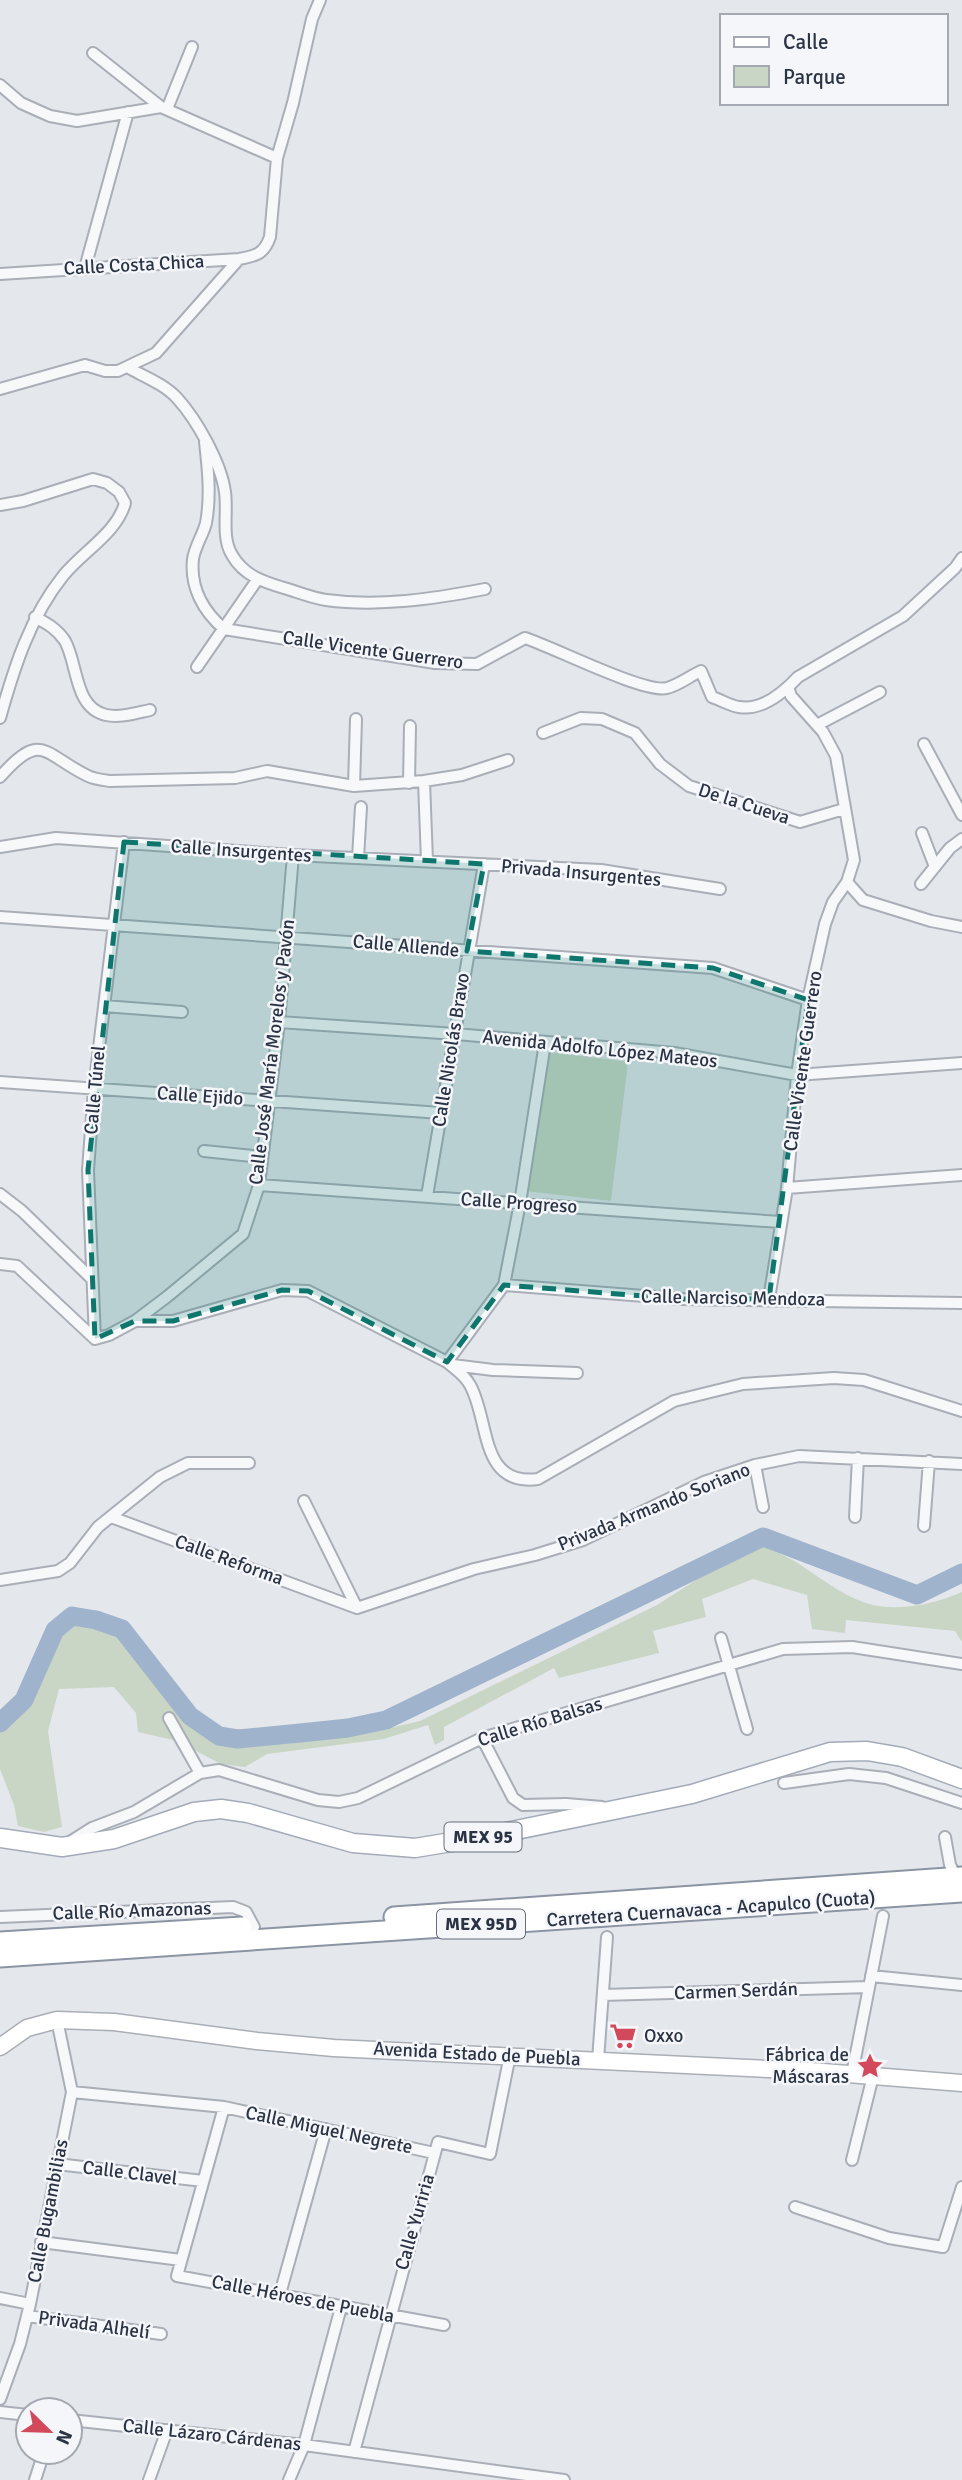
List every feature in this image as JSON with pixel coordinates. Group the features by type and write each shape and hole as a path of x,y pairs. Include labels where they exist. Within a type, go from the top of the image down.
{"highway":[{"name":"Carretera Cuernavaca - Acapulco (Cuota)","path":"0,1942 960,1882"},
{"name":"Carretera Cuernavaca - Acapulco (Cuota)","path":"0,1957 960,1882"}],"main road":[{"name":"MEX 95","path":"0,1838 62,1847 114,1839 194,1812 221,1809 248,1813 353,1843 415,1848 482,1838 692,1794 830,1752 867,1751 902,1757 962,1779"}],"street":[{"path":"93,53 164,108 277,158 312,19 320,0"},
{"path":"164,108 192,47"},
{"path":"0,85 21,103 50,116 77,121 164,108"},
{"path":"85,268 128,112"},
{"name":"Calle Costa Chica","path":"0,274 254,256 266,248 270,237 277,158"},
{"path":"0,389 85,365 112,372 127,367 163,347 239,259"},
{"path":"127,367 176,397 205,442 220,469 223,481 227,544 233,557 257,580 324,600 374,602 431,599 485,589"},
{"path":"205,442 209,500 205,524 193,557 194,587 210,617 224,629"},
{"path":"0,505 23,501 93,479 107,483 119,492 125,503 121,517 63,575 35,617 0,718"},
{"path":"788,687 798,677 902,616 955,568 962,558"},
{"path":"197,667 257,580"},
{"path":"35,617 56,629 66,644 79,685 90,708 104,715 118,716 150,710"},
{"name":"Calle Vicente Guerrero","path":"224,629 435,663 477,664 525,638 631,681 665,689 701,671 712,697 739,707 760,706 788,687 791,696 817,724 836,756 854,860 847,882 833,902 825,924 808,1000 797,1074 787,1188 769,1299"},
{"path":"817,724 880,692"},
{"name":"De la Cueva","path":"543,733 581,718 602,719 635,733 660,764 688,786 800,822 844,809"},
{"path":"354,786 356,719"},
{"path":"409,783 410,726"},
{"path":"924,744 962,815"},
{"path":"0,777 16,758 32,750 49,751 89,777 110,781 235,778 267,771 354,786 409,783 462,775 508,760"},
{"path":"424,781 427,861"},
{"path":"358,858 360,807"},
{"path":"922,833 935,867"},
{"name":"Calle Insurgentes","path":"0,847 56,838 293,855 484,864"},
{"path":"921,884 950,848 962,839"},
{"name":"Calle Túnel","path":"95,1339 88,1170 94,1089 124,842"},
{"name":"Calle José María Morelos y Pavón","path":"95,1339 135,1321 243,1234 259,1185 279,1022 293,855"},
{"name":"Privada Insurgentes","path":"484,864 601,870 720,889"},
{"name":"Calle Nicolás Bravo","path":"426,1196 484,864"},
{"path":"847,882 863,900 931,921 962,927"},
{"name":"Calle Allende","path":"0,917 713,968 808,1000"},
{"path":"104,1006 182,1012"},
{"name":"Avenida Adolfo López Mateos","path":"279,1022 674,1053 797,1074 962,1063"},
{"path":"448,1364 504,1285 545,1043"},
{"name":"Calle Ejido","path":"0,1082 441,1113"},
{"path":"204,1151 262,1157"},
{"path":"787,1188 962,1175"},
{"name":"Calle Progreso","path":"259,1185 780,1223"},
{"path":"0,1194 22,1211 92,1279"},
{"path":"0,1264 17,1266 95,1339"},
{"name":"Calle Narciso Mendoza","path":"504,1285 682,1299 962,1303"},
{"path":"135,1321 173,1321 282,1290 308,1291 448,1364 462,1374 471,1386 485,1438 499,1467 510,1477 523,1481 538,1479 674,1401 743,1384 834,1378 864,1380 962,1411"},
{"path":"448,1364 493,1370 577,1373"},
{"name":"Privada Armando Soriano","path":"357,1608 474,1569 535,1555 583,1540 704,1482 755,1465 799,1456 962,1464"},
{"path":"855,1517 858,1458"},
{"path":"924,1526 929,1461"},
{"path":"0,1580 58,1571 69,1563 98,1527 160,1477 188,1463 249,1463"},
{"path":"755,1465 763,1507"},
{"path":"304,1501 357,1608"},
{"name":"Calle Reforma","path":"111,1517 357,1608"},
{"path":"721,1638 747,1729"},
{"name":"Calle Río Balsas","path":"200,1773 219,1770 318,1800 339,1802 358,1798 482,1738 783,1649 852,1647 962,1664"},
{"path":"62,1847 92,1828 134,1812 200,1773 169,1718"},
{"path":"482,1738 513,1798 523,1805 566,1804 619,1809"},
{"path":"784,1783 849,1774 886,1778 962,1804"},
{"path":"945,1838 950,1865 960,1882"},
{"name":"Calle Río Amazonas","path":"0,1917 233,1907 246,1912 254,1927"},
{"path":"852,2074 883,1916"},
{"path":"598,2060 607,1937"},
{"name":"Carmen Serdán","path":"603,1995 870,1982 962,1985"},
{"name":"Avenida Estado de Puebla","path":"0,2047 27,2028 57,2020 114,2022 334,2048 852,2074 962,2083"},
{"name":"Calle Bugambilias","path":"0,2399 29,2310 72,2092 57,2020"},
{"name":"Calle Yuriria","path":"354,2452 438,2142 490,2154 510,2055"},
{"path":"852,2160 873,2076"},
{"name":"Calle Miguel Negrete","path":"72,2092 224,2107 434,2153"},
{"path":"41,2242 181,2260 224,2107"},
{"path":"280,2294 326,2129"},
{"name":"Calle Clavel","path":"57,2164 203,2181"},
{"path":"795,2207 889,2238 943,2247 958,2215 962,2187"},
{"name":"Calle Héroes de Puebla","path":"181,2260 177,2276 444,2325"},
{"name":"Privada Alhelí","path":"0,2298 29,2310 161,2334"},
{"path":"289,2480 304,2445 341,2306"},
{"name":"Calle Lázaro Cárdenas","path":"84,2421 304,2445 564,2480"},
{"path":"149,2480 167,2430"}],"highlighted area":[{"path":"124,842 484,864 467,951 713,968 808,1000 769,1299 682,1299 504,1285 447,1362 308,1291 282,1290 173,1321 135,1321 95,1339 88,1170"}],"green space":[{"path":"542,1051 628,1062 611,1201 525,1191"},
{"path":"761,1546 792,1560 848,1595 877,1606 915,1606 962,1592 962,1642 955,1631 846,1620 845,1633 812,1629 807,1595 753,1579 702,1599 706,1617 653,1631 659,1653 559,1678 554,1668 444,1727 444,1740 435,1745 428,1725 384,1739 267,1754 245,1767 221,1764 177,1741 138,1732 136,1713 114,1687 59,1689 48,1731 62,1827 44,1832 18,1826 14,1805 0,1769 0,1727 14,1714 29,1692 54,1635 74,1614 97,1610 117,1623 137,1645 178,1710 200,1728 224,1735 355,1736 420,1721 657,1605 696,1580"}],"waterway":[{"path":"0,1723 24,1700 55,1630 72,1616 96,1620 122,1629 190,1716 219,1736 238,1739 348,1728 386,1720 763,1537 917,1595 962,1573"}],"place":[{"name":"Oxxo","path":"623,2036"},
{"name":"Fábrica de Máscaras","path":"870,2066"}]}
